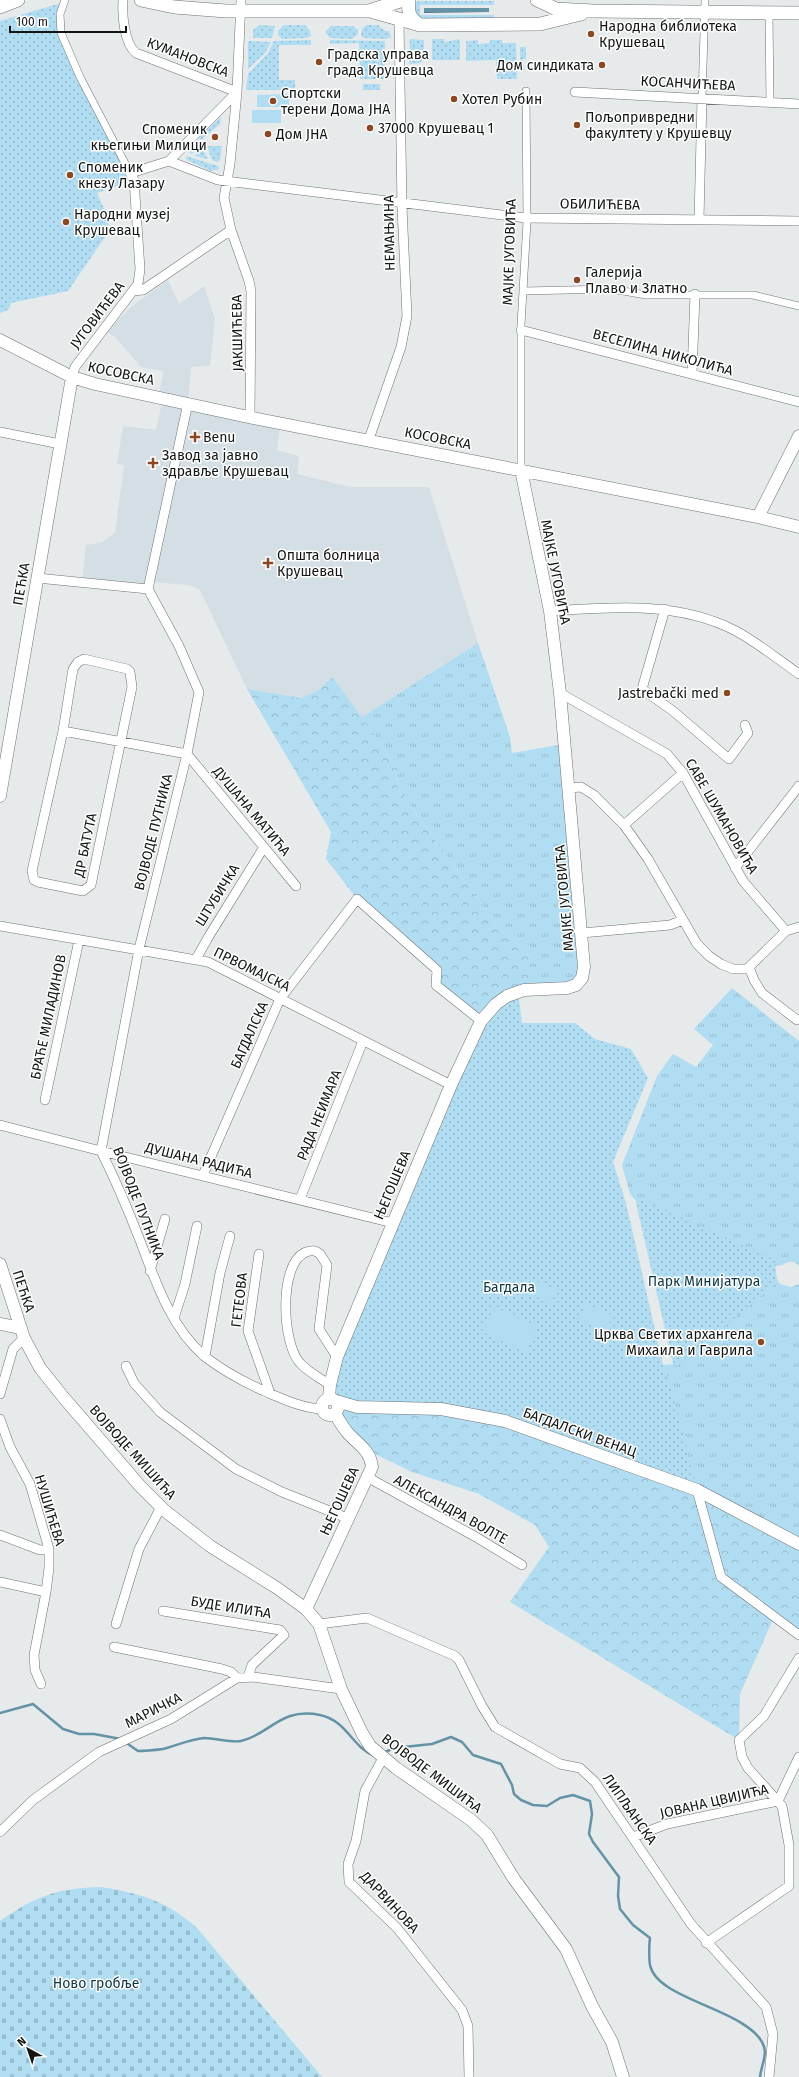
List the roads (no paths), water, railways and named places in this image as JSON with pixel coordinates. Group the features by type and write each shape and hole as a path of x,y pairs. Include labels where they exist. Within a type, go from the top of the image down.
{"main road":[{"path":"0,6 18,0"},
{"path":"141,0 174,7 241,5 369,11 420,25 545,23 593,11"},
{"path":"536,0 556,9 593,11 705,6 770,13 799,13"},
{"path":"527,24 540,16 541,8 536,0"},
{"path":"369,11 408,1"},
{"path":"408,1 410,17 420,25"},
{"path":"399,20 403,8 408,1"}],"street":[{"path":"65,0 60,14 61,33 80,77 129,170 169,160 237,92"},
{"name":"КУМАНОВСКА","path":"123,0 128,42 131,49 136,53 237,92"},
{"name":"ЈАКШИЋЕВА","path":"241,5 237,92 230,164 224,198 230,230 249,281 251,291 250,417"},
{"path":"699,219 705,6"},
{"path":"770,13 770,102"},
{"name":"НЕМАЊИНА","path":"369,439 406,326 399,20"},
{"name":"МАЈКЕ ЈУГОВИЋА","path":"507,996 524,990 567,988 576,984 582,978 584,967 560,693 550,611 521,470 521,330 524,291 526,218 526,91"},
{"name":"КОСАНЧИЋЕВА","path":"575,92 799,104"},
{"name":"ОБИЛИЋЕВА","path":"169,160 212,179 526,218 799,221"},
{"name":"ЈУГОВИЋЕВА","path":"72,377 75,368 138,284 140,270 134,180 129,170"},
{"path":"133,291 143,290 230,230"},
{"path":"524,291 612,288 646,295 753,295 799,306"},
{"path":"692,374 695,294"},
{"name":"ВЕСЕЛИНА НИКОЛИЋА","path":"521,330 799,402"},
{"name":"КОСОВСКА","path":"0,340 72,377 95,384 250,417 369,439 758,517 799,527"},
{"name":"ПЕЋКА","path":"0,796 4,750 37,578 72,377"},
{"path":"37,578 148,589 188,403"},
{"path":"0,432 60,444"},
{"path":"758,517 799,436"},
{"name":"ВОЈВОДЕ ПУТНИКА","path":"148,589 179,646 199,692 187,754 139,950 101,1152 115,1180 150,1271 174,1318 193,1344 205,1356 247,1383 302,1406 322,1409"},
{"path":"550,611 610,608 665,609 680,611 709,620 737,632 799,674"},
{"path":"665,609 642,689 673,711 729,759 748,732 745,725"},
{"name":"ДР БАТУТА","path":"84,659 104,662 125,668 130,672 130,699 91,885 83,891 38,882 32,876 63,731 74,669 78,662 84,659"},
{"name":"САВЕ ШУМАНОВИЋА","path":"560,693 668,754 683,773 735,868 753,894 786,931"},
{"path":"63,731 120,743 187,754"},
{"name":"ДУШАНА МАТИЋА","path":"187,754 296,886"},
{"path":"624,825 683,773"},
{"path":"735,868 799,786"},
{"path":"568,788 581,787 594,795 624,825 646,855 697,944 709,956 721,964 746,969 762,993 797,1020"},
{"name":"ШТУБИЧКА","path":"196,959 264,847"},
{"name":"БАГДАЛСКА","path":"203,1175 280,999 357,899 437,970 436,985 482,1021"},
{"path":"582,932 670,925 683,920"},
{"name":"ПРВОМАЈСКА","path":"0,926 208,962 451,1085"},
{"path":"746,969 786,931 798,930"},
{"name":"БРАЋЕ МИЛАДИНОВ","path":"45,1100 79,940"},
{"name":"ЊЕГОШЕВА","path":"333,1400 330,1385 337,1357 392,1222 451,1085 482,1021 496,1004 507,996"},
{"name":"РАДА НЕИМАРА","path":"300,1199 364,1040"},
{"name":"ДУШАНА РАДИЋА","path":"0,1124 101,1152 203,1175 392,1222"},
{"name":"ВОЈВОДЕ ПУТНИКА","path":"150,1271 165,1218"},
{"path":"174,1318 185,1284 197,1226"},
{"path":"205,1356 220,1273 230,1236"},
{"path":"330,1385 299,1363 287,1337 285,1296 294,1262 300,1254 316,1251 325,1259 327,1265 319,1329 337,1357"},
{"name":"ГЕТЕОВА","path":"259,1254 248,1331 270,1393"},
{"name":"ПЕЋКА","path":"0,1264 22,1333"},
{"path":"0,1324 22,1333 13,1349 0,1394"},
{"name":"ВОЈВОДЕ МИШИЋА","path":"22,1333 49,1381 140,1486 161,1507 210,1546 277,1588 306,1609 319,1624 341,1689 362,1733 370,1746 385,1759 465,1816 487,1835 514,1880 566,1949 592,2006 612,2042 623,2077"},
{"path":"126,1366 134,1382 160,1412 236,1469 282,1492 347,1518"},
{"path":"333,1400 338,1407 334,1414 326,1414 322,1409 322,1403 333,1400"},
{"name":"БАГДАЛСКИ ВЕНАЦ","path":"333,1400 357,1407 441,1409 505,1421 697,1490 799,1544"},
{"name":"ЊЕГОШЕВА","path":"306,1609 372,1467 371,1458 367,1450 347,1432 334,1414"},
{"name":"НУШИЋЕВА","path":"0,1419 10,1447 30,1484 49,1549 49,1568 46,1592 34,1655 35,1670 41,1684"},
{"name":"АЛЕКСАНДРА ВОЛТЕ","path":"367,1477 476,1537 522,1565"},
{"path":"697,1490 721,1577 799,1635"},
{"path":"116,1624 139,1549 161,1507"},
{"path":"0,1535 40,1550 49,1549"},
{"path":"0,1582 46,1592"},
{"name":"БУДЕ ИЛИЋА","path":"163,1611 280,1630 284,1635 252,1665 248,1677"},
{"name":"ЛИПЉАНСКА","path":"319,1624 367,1618 455,1656 459,1660 482,1706 495,1726 560,1764 580,1768 595,1782 686,1918 706,1943 766,2007 773,2034 768,2077"},
{"path":"114,1647 222,1669 231,1672 237,1678"},
{"path":"778,1801 748,1768 742,1757 739,1740 764,1716 799,1658"},
{"name":"МАРИЧКА","path":"0,1832 33,1800 100,1752 171,1719 237,1678 248,1677 341,1689"},
{"name":"ЈОВАНА ЦВИЈИЋА","path":"778,1801 799,1757"},
{"name":"ДАРВИНОВА","path":"385,1759 365,1790 356,1841 348,1864 348,1877 352,1887 397,1928 462,2010 468,2026 469,2077"},
{"name":"ЈОВАНА ЦВИЈИЋА","path":"633,1837 667,1824 778,1801"},
{"name":"ЈОВАНА ЦВИЈИЋА","path":"706,1943 789,1886 789,1845 782,1806 778,1801"}],"waterway":[{"path":"0,1713 33,1704 63,1729 79,1734 94,1734 121,1739"},
{"path":"125,1742 138,1751 147,1751 163,1749 204,1738 241,1741 251,1738 285,1718 306,1714 320,1715 329,1718 344,1728 367,1752 375,1756"},
{"path":"383,1753 394,1748 432,1744 451,1737 462,1742 473,1755 501,1764 512,1785 514,1794 521,1800 533,1805 547,1806 560,1798 573,1795 590,1801 592,1814 589,1834 593,1842 619,1877 618,1896 620,1909 633,1925 650,1938 650,1965 656,1977 668,1987 683,1996 738,2021 752,2031 762,2042 765,2051 760,2077"}],"place":[{"name":"Народна библиотека Крушевац","path":"591,34"},
{"name":"Градска управа града Крушевца","path":"319,62"},
{"name":"Дом синдиката","path":"602,65"},
{"name":"Хотел Рубин","path":"454,99"},
{"name":"Спортски терени Дома ЈНА","path":"273,101"},
{"name":"Пољопривредни факултету у Крушевцу","path":"577,125"},
{"name":"37000 Крушевац 1","path":"370,128"},
{"name":"Дом ЈНА","path":"268,134"},
{"name":"Споменик књегињи Милици","path":"215,137"},
{"name":"Споменик кнезу Лазару","path":"70,175"},
{"name":"Народни музеј Крушевац","path":"66,222"},
{"name":"Галерија Плаво и Златно","path":"577,280"},
{"name":"Benu","path":"195,437"},
{"name":"Завод за јавно здравље Крушевац","path":"153,463"},
{"name":"Општа болница Крушевац","path":"268,563"},
{"name":"Jastrebački med","path":"727,693"},
{"name":"Црква Светих архангела Михаила и Гаврила","path":"761,1342"}],"park label":[{"name":"Парк Минијатура","path":"704,1281"},
{"name":"Багдала","path":"509,1287"},
{"name":"Ново гробље","path":"96,1983"}]}
